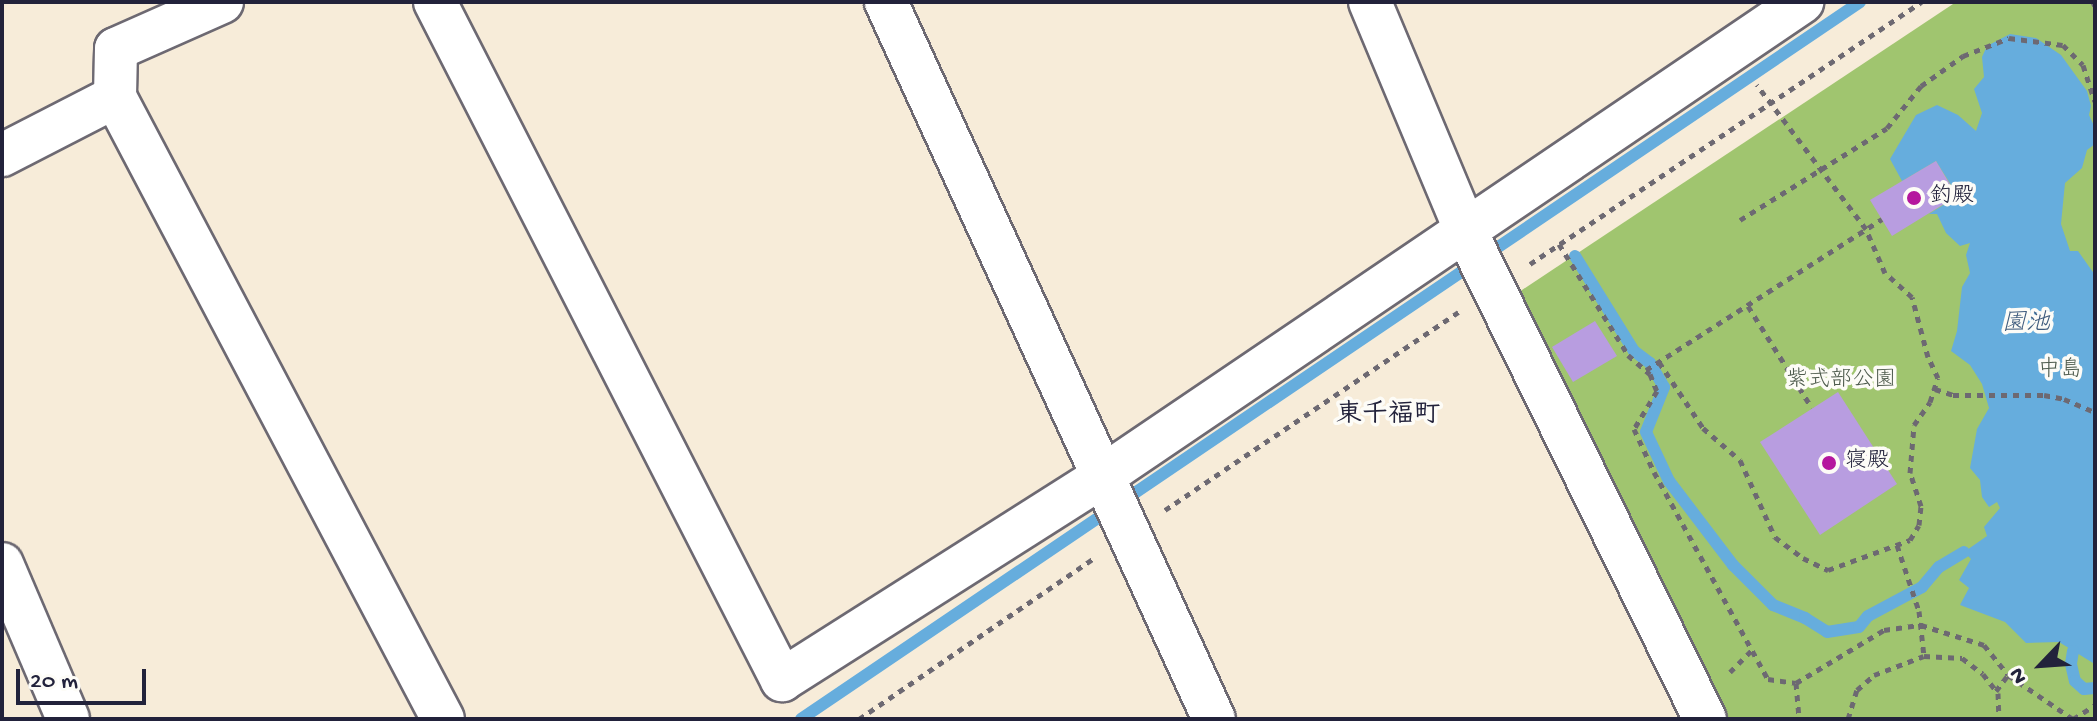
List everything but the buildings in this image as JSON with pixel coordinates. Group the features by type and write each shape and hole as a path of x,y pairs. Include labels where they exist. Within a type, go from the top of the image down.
{"street":[{"path":"222,2 116,49 115,97 443,719"},
{"path":"435,2 782,680 1103,476 1802,2"},
{"path":"886,2 1214,719"},
{"path":"1370,2 1466,232 1705,719"},
{"path":"2,155 115,97"},
{"path":"2,564 68,719"}],"path":[{"path":"859,719 1922,2"},
{"path":"1740,220 1887,128 1921,86 1963,56 2009,38 2063,45 2083,65 2095,101"},
{"path":"1659,362 1703,428 1740,460 1775,537 1803,558 1828,570 1910,540 1919,525 1921,506 1910,473 1914,425 1938,378 1928,357 1912,297 1885,273 1866,229 1770,104 1733,48"},
{"path":"1646,370 1882,219"},
{"path":"1559,244 1628,355 1646,370 1657,391 1634,429 1654,472 1768,679 1796,683 1884,630 1921,625 1984,645 2008,675 2073,719 2095,705"},
{"path":"1748,306 1812,408"},
{"path":"1935,389 1953,395 2044,395 2064,399 2095,412"},
{"path":"1897,545 1921,625 1924,656"},
{"path":"1848,719 1857,690 1874,675 1924,656 1962,658 1996,691 2002,711 1999,719"},
{"path":"1996,691 2008,675"},
{"path":"1796,683 1799,719"}],"green space":[{"name":"紫式部公園","path":"1956,2 2095,2 2095,719 1726,719 1516,294"}],"water":[{"name":"園池","path":"2010,34 2036,38 2061,55 2087,91 2091,106 2089,115 2095,128 2095,144 2087,150 2082,168 2065,183 2061,224 2070,251 2078,251 2095,275 2093,663 2059,642 2026,643 2005,622 1960,605 1969,588 1959,580 1971,559 1964,552 1987,536 1984,527 2000,508 1997,502 1989,507 1982,497 1980,480 1970,468 1977,429 1989,408 1982,384 1970,365 1951,351 1957,331 1962,287 1970,273 1966,255 1970,243 1960,246 1946,233 1937,214 1929,214 1958,196 1936,161 1902,181 1890,159 1916,115 1937,105 1958,115 1976,131 1982,113 1974,89 1984,77 1982,57 1987,46"}],"waterway":[{"path":"801,719 1860,2"},
{"path":"1575,256 1634,351 1650,363 1664,387 1646,432 1669,481 1733,565 1773,605 1805,618 1827,632 1859,627 1868,616 1922,587 1939,567 1964,552"},
{"path":"2073,651 2071,664 2075,681 2084,689 2095,688"}],"place":[{"name":"釣殿","path":"1914,198"},
{"name":"寝殿","path":"1829,463"}],"district":[{"name":"東千福町","path":"1388,417"}],"park label":[{"name":"中島","path":"2060,372"}]}
